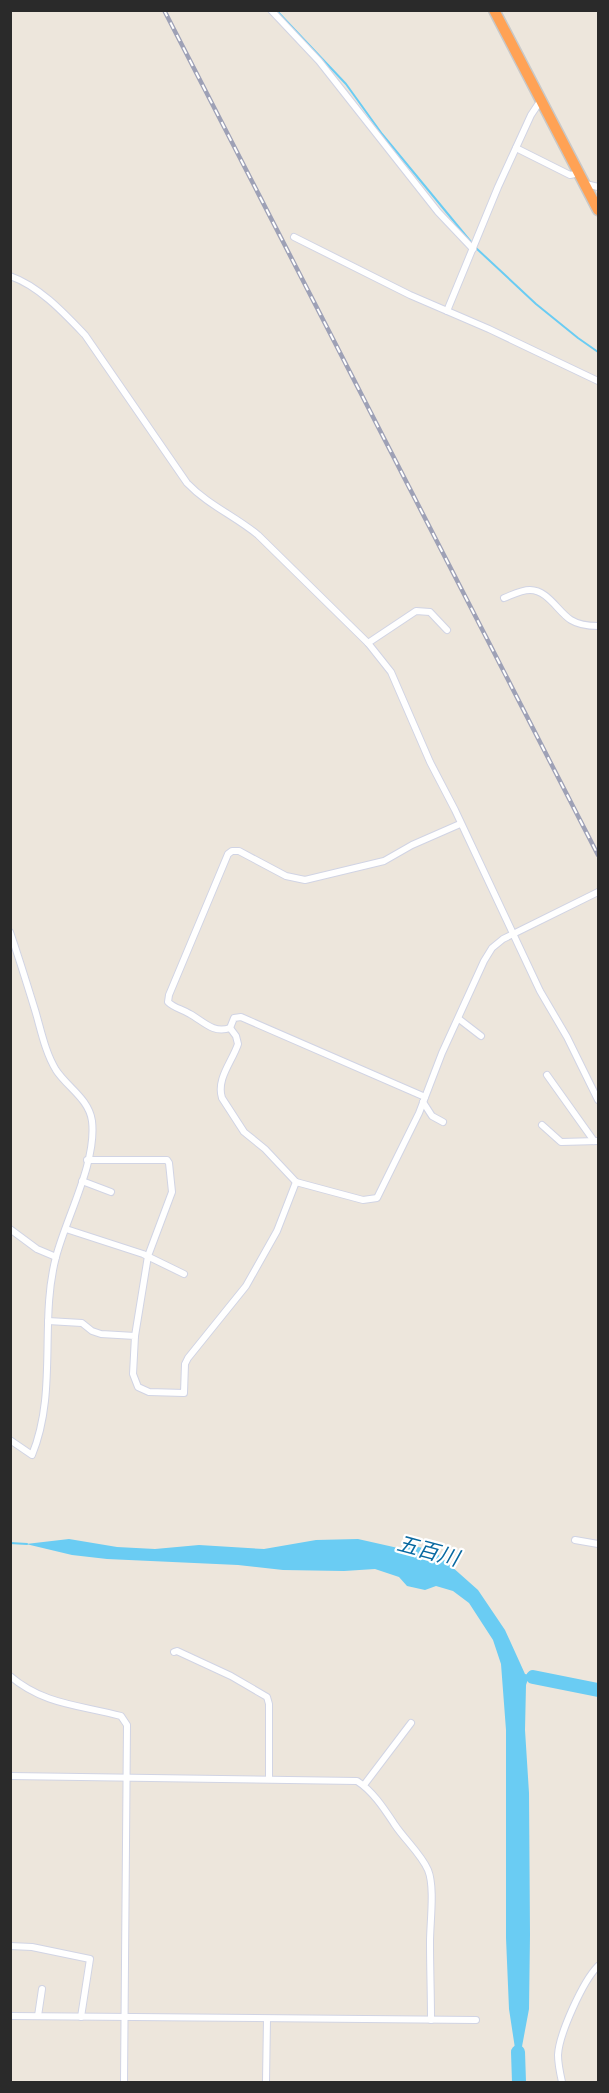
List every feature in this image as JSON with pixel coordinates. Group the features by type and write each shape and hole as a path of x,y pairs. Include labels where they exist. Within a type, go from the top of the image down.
{"highway":[{"path":"495,10 581,173 598,210"}],"street":[{"path":"272,10 319,61 438,212 473,249"},
{"path":"447,311 516,148 541,100"},
{"path":"516,148 570,175 581,173"},
{"path":"586,184 598,187"},
{"path":"294,237 410,296 489,328 598,381"},
{"path":"10,276 33,288 85,335 188,483 209,502 241,521 258,535 368,643 391,672 423,748 540,992 567,1037 598,1100"},
{"path":"504,598 516,592 535,590 548,598 576,623 598,626"},
{"path":"368,643 416,611 430,612 447,630"},
{"path":"230,1028 218,1029 207,1025 187,1012 170,1005 167,999 230,852 239,851 286,876 305,880 384,861 412,845 460,824"},
{"path":"230,1028 236,1036 237,1044 222,1078 220,1092 244,1132 265,1149 296,1182 363,1200 377,1198 424,1100 489,952 497,943 513,934 598,892"},
{"path":"10,932 51,1059 56,1070 90,1113 92,1130 87,1160 56,1257 48,1321 44,1409 32,1455 10,1440"},
{"path":"230,1028 234,1018 241,1017 424,1100 432,1116 443,1122"},
{"path":"459,1019 481,1036"},
{"path":"547,1075 596,1141"},
{"path":"542,1125 561,1142 596,1141"},
{"path":"87,1160 168,1161 172,1192 148,1256 135,1336 133,1374 138,1387 149,1392 184,1393 185,1364 190,1353 246,1286 277,1231 296,1182"},
{"path":"81,1181 111,1192"},
{"path":"66,1228 148,1256 184,1274"},
{"path":"10,1229 37,1249 56,1257"},
{"path":"48,1321 82,1323 92,1331 101,1334 135,1336"},
{"path":"574,1540 598,1544"},
{"path":"174,1652 177,1651 201,1661 267,1697 269,1704 269,1778"},
{"path":"10,1676 29,1691 43,1698 121,1716 127,1725 124,2082"},
{"path":"364,1785 411,1723"},
{"path":"10,1776 269,1778 357,1781 364,1785 427,1868 431,1879 433,1890 430,1925 431,2020"},
{"path":"10,1946 32,1947 90,1959 81,2017"},
{"path":"562,2082 558,2053 563,2034 588,1980 598,1966"},
{"path":"38,2016 42,1989"},
{"path":"10,2016 476,2020"},
{"path":"266,2082 267,2019"}],"water":[{"path":"69,1539 117,1547 155,1549 199,1545 264,1549 316,1540 358,1539 398,1548 413,1546 433,1550 478,1590 505,1630 525,1674 550,1679 549,1682 528,1679 526,1685 525,1730 529,1793 529,2009 518,2068 509,2009 506,1938 506,1730 501,1664 493,1640 469,1603 453,1591 436,1586 425,1590 407,1586 399,1577 375,1569 283,1570 238,1565 107,1559 72,1555 26,1544"}],"waterway":[{"path":"276,10 346,84 382,134 476,248 536,304 598,352"},
{"name":"五百川","path":"10,1543 27,1544"},
{"path":"533,1677 598,1690"},
{"name":"五百川","path":"518,2052 519,2082"}],"railway":[{"path":"164,10 598,855"}]}
